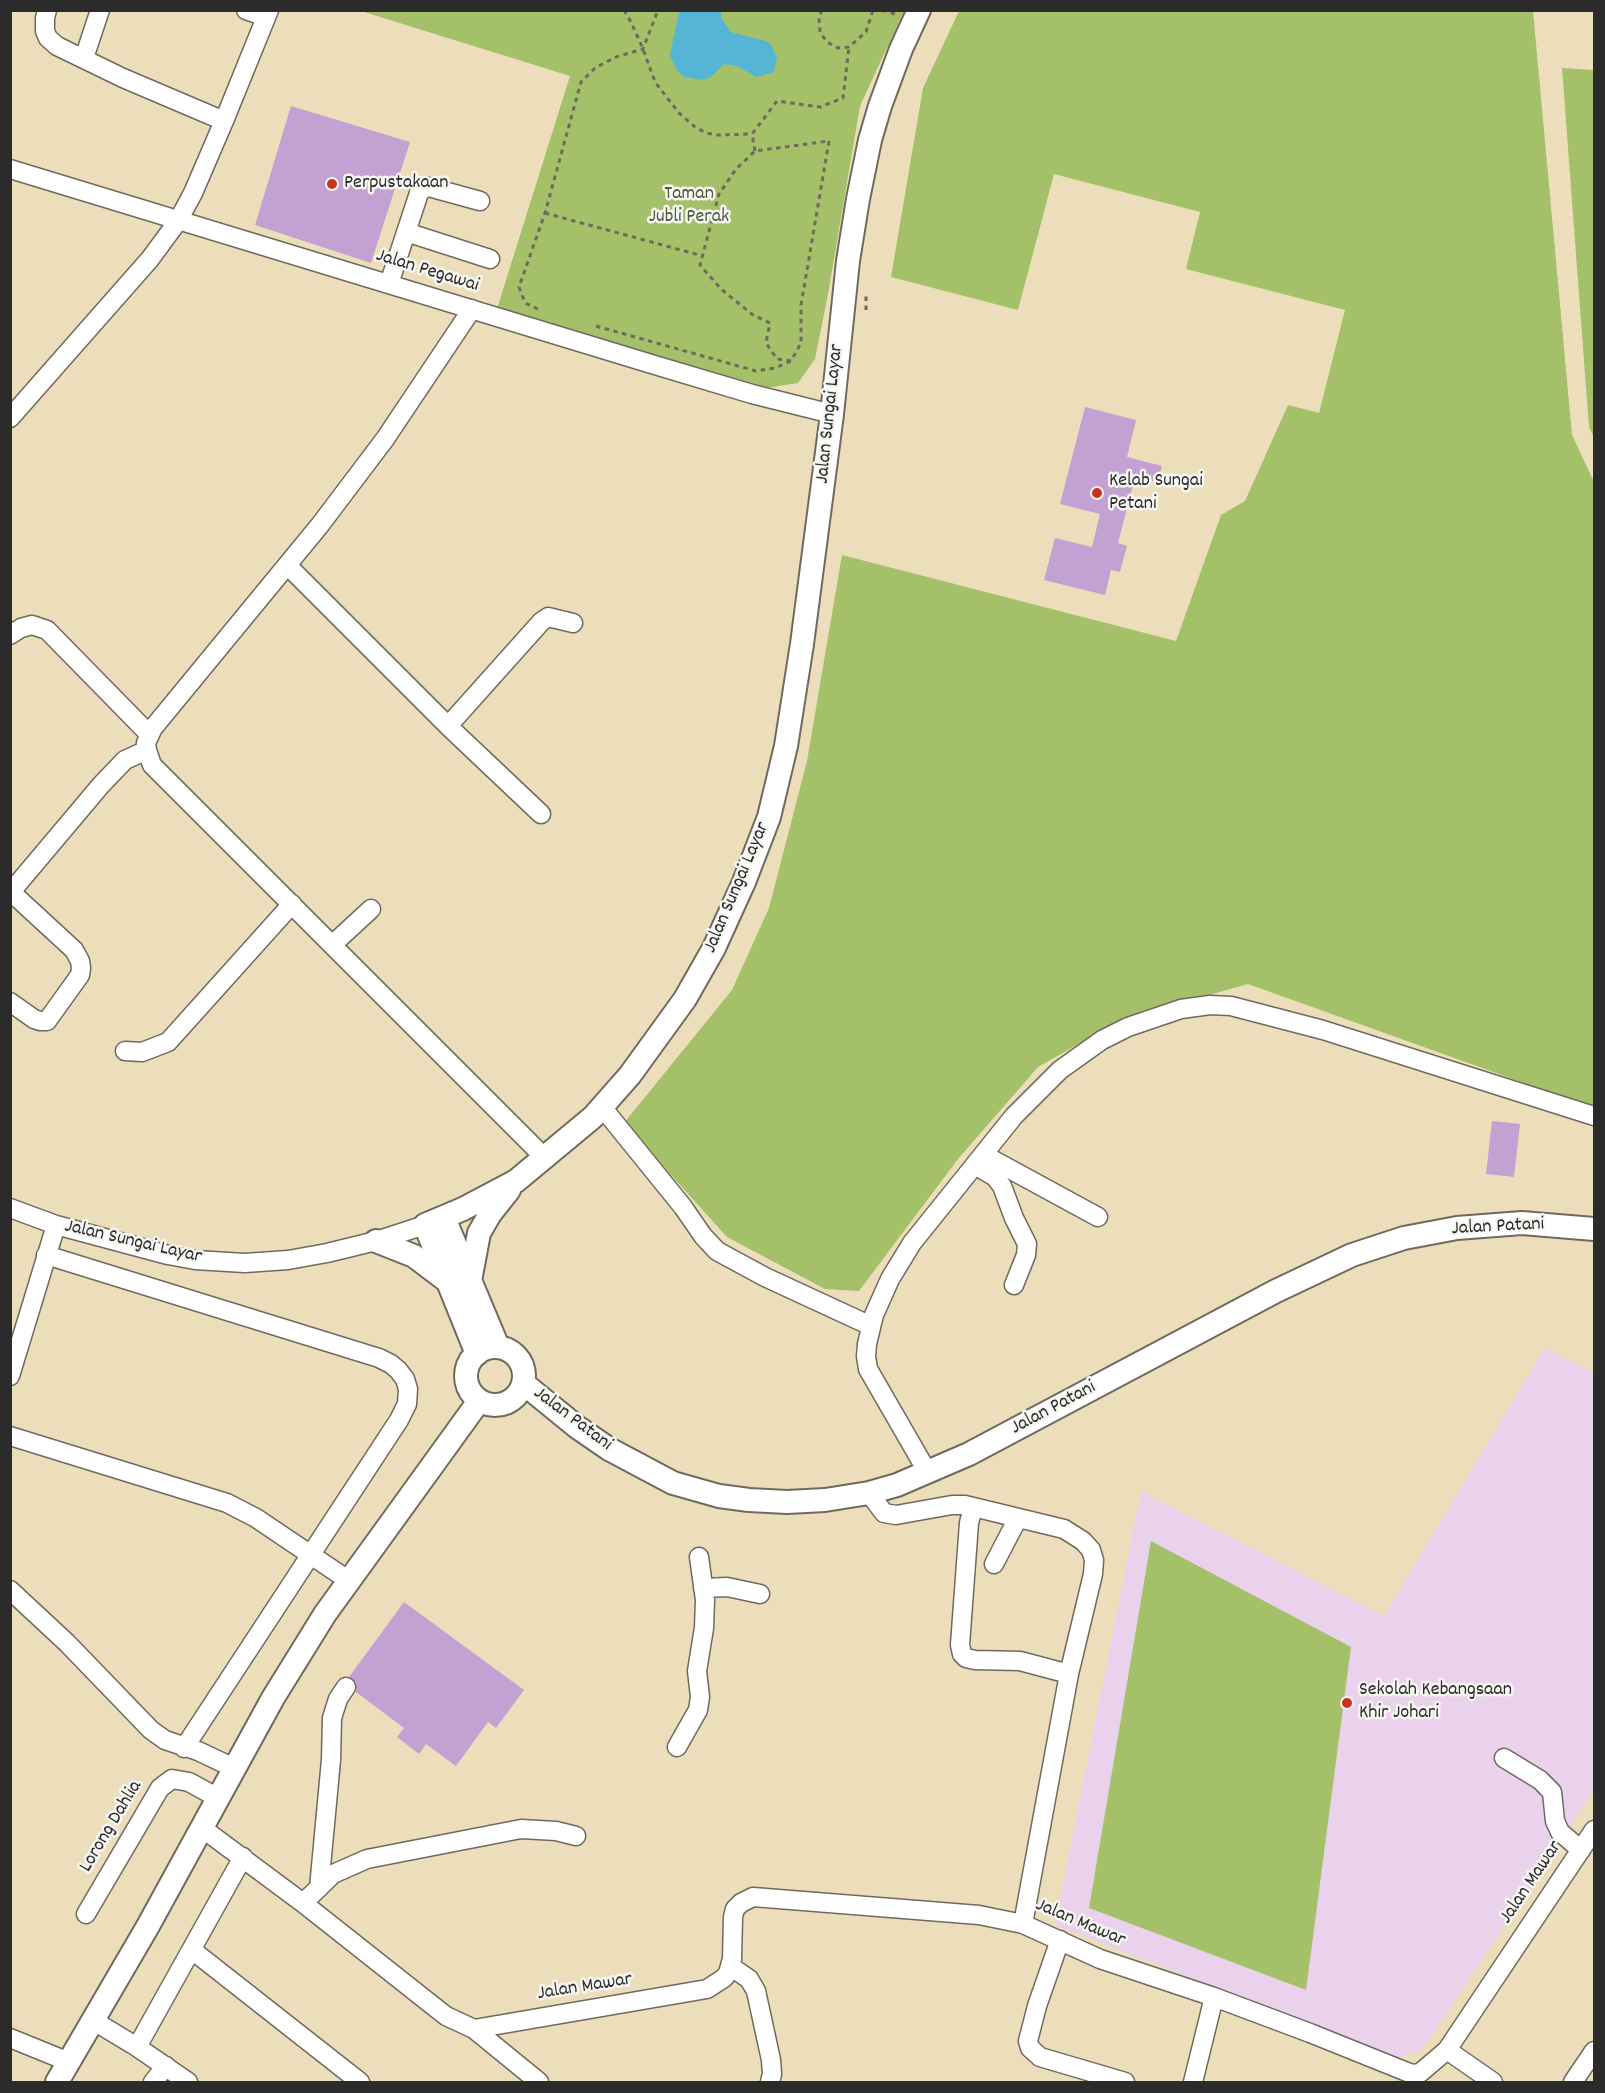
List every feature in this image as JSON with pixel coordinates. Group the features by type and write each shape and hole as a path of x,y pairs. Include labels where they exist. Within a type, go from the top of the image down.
{"main road":[{"name":"Jalan Sungai Layar","path":"434,1221 516,1181 602,1107 650,1050 705,966 744,882 769,817 788,735 832,414 848,261 864,167 891,74 919,10"},
{"path":"459,1282 479,1233 490,1214 516,1181"},
{"path":"434,1221 488,1351"},
{"name":"Jalan Patani","path":"523,1383 577,1427 609,1449 673,1483 694,1490 749,1500 788,1502 825,1500 869,1493 928,1473 1025,1425 1276,1291 1352,1255 1404,1238 1457,1228 1522,1223 1594,1229"},
{"path":"376,1241 414,1256 459,1282"},
{"path":"488,1351 511,1352 520,1362 524,1376 518,1394 503,1404 490,1405 480,1401 472,1393 466,1378 468,1367 488,1351"},
{"path":"57,2082 94,2021 273,1698 325,1614 480,1401"}],"street":[{"path":"47,10 45,31 48,38 57,46 123,78 224,121"},
{"path":"84,58 100,10"},
{"path":"10,418 150,259 178,221 193,193 224,121 267,14 246,10"},
{"name":"Jalan Pegawai","path":"10,169 742,391 832,414"},
{"path":"389,284 419,193 423,189 429,187 480,201"},
{"path":"406,232 490,259"},
{"path":"10,1002 34,1019 46,1021 80,975 81,968 74,950 11,892 101,785 125,760 148,742 164,714 288,566 385,439 472,309"},
{"path":"288,566 448,726 541,814"},
{"path":"448,726 541,622 548,617 573,622"},
{"path":"10,635 21,628 32,625 47,630 148,742 152,765 545,1158"},
{"path":"125,1051 142,1052 168,1042 292,904"},
{"path":"332,945 371,909"},
{"path":"928,1473 868,1369 866,1356 872,1326 890,1279 900,1260 1030,1098 1059,1070 1082,1053 1128,1027 1180,1009 1210,1005 1231,1006 1323,1030 1594,1116"},
{"path":"602,1107 717,1251 765,1277 872,1326"},
{"path":"980,1160 1098,1217"},
{"path":"980,1160 1002,1186 1027,1244 1026,1255 1014,1285"},
{"name":"Jalan Sungai Layar","path":"10,1208 56,1225 131,1246 195,1260 245,1263 288,1260 327,1253 376,1241 434,1221"},
{"path":"10,1376 56,1225"},
{"path":"46,1256 368,1355 391,1364 405,1379 408,1389 407,1404 361,1480 184,1748"},
{"path":"10,1436 227,1503 256,1518 348,1580"},
{"path":"869,1493 884,1513 896,1515 952,1505 974,1507 1064,1529 1074,1534 1091,1550 1094,1560 1093,1575 1069,1674 1023,1924"},
{"path":"974,1507 969,1523 960,1645 962,1654 966,1658 975,1660 1020,1661 1069,1674"},
{"path":"994,1564 1018,1518"},
{"path":"677,1747 698,1710 700,1697 696,1677 704,1628 703,1588 699,1557"},
{"path":"703,1588 727,1587 760,1594"},
{"path":"10,1590 67,1643 150,1730 165,1740 198,1751 234,1768"},
{"path":"319,1888 331,1760 332,1718 338,1699 346,1687"},
{"path":"1504,1758 1540,1780 1552,1792 1555,1821 1560,1832 1581,1850"},
{"name":"Lorong Dahlia","path":"86,1914 160,1788 172,1779 189,1782 218,1798"},
{"path":"202,1828 303,1903 446,2016 474,2029 539,2082"},
{"path":"303,1903 339,1870 367,1859 521,1829 556,1831 576,1836"},
{"name":"Jalan Mawar","path":"474,2029 707,1989 728,1973 732,1959 735,1910 741,1903 753,1897 979,1915 1023,1924 1100,1959 1214,1997 1329,2040 1409,2078 1420,2073 1447,2050 1594,1830"},
{"path":"137,2047 243,1857"},
{"path":"1060,1940 1037,2006 1028,2041 1030,2048 1040,2056 1125,2082"},
{"path":"192,1950 360,2082"},
{"path":"730,1966 749,1979 756,1991 771,2060 770,2082"},
{"path":"1193,2082 1214,1997"},
{"path":"94,2021 188,2082"},
{"path":"10,2038 69,2062"},
{"path":"1447,2050 1493,2082"},
{"path":"1573,2082 1594,2051"},
{"path":"153,2082 166,2066"}],"path":[{"path":"624,10 643,49 655,82 679,113 695,128 717,135 752,134"},
{"path":"643,49 658,10"},
{"path":"822,10 818,25 822,37 826,42 838,48 849,47 866,32 873,10"},
{"path":"755,151 752,134 777,101 820,107 843,98 849,47"},
{"path":"540,310 525,303 519,287 545,213 581,82 595,68 616,57 643,49"},
{"path":"595,326 756,371 775,368 790,361 801,343 801,305 829,141 755,151 736,169 719,194 700,265 721,289 753,315 770,323 766,343 777,359 790,361"},
{"path":"545,213 703,256"},
{"path":"866,309 867,287"}],"shaded area":[{"name":"Sekolah Kebangsaan Khir Johari","path":"1545,1348 1594,1373 1594,1790 1422,2050 1398,2058 1055,1925 1141,1491 1384,1616"}],"green space":[{"name":"Taman Jubli Perak","path":"361,11 904,11 860,106 815,359 798,383 766,388 496,312 570,76"},
{"path":"959,11 1533,11 1572,435 1594,482 1594,1107 1248,984 1123,1019 1038,1067 958,1159 859,1291 825,1289 727,1237 624,1123 732,990 769,908 807,761 842,555 1176,641 1221,515 1245,501 1288,405 1319,413 1345,310 1186,269 1200,212 1054,174 1018,310 891,277 923,88"},
{"path":"1562,68 1594,70 1594,438 1589,427"},
{"path":"1151,1541 1351,1647 1306,1990 1089,1908"}],"water":[{"path":"721,10 721,18 731,32 769,42 777,57 774,72 756,77 737,66 724,64 711,77 702,80 684,77 677,71 670,55 679,11"}],"building":[{"name":"Perpustakaan","path":"291,106 410,142 371,263 255,225"},
{"name":"Kelab Sungai Petani","path":"1085,407 1136,420 1127,457 1162,466 1158,482 1135,477 1118,543 1127,546 1120,572 1111,570 1105,595 1044,580 1055,538 1092,547 1100,514 1060,504"},
{"path":"1492,1121 1520,1124 1514,1177 1486,1174"},
{"path":"404,1602 524,1690 496,1728 488,1722 456,1766 426,1744 419,1754 397,1737 404,1728 356,1692 356,1683 349,1677"}],"place":[{"name":"Perpustakaan","path":"332,184"},
{"name":"Kelab Sungai Petani","path":"1097,493"},
{"name":"Sekolah Kebangsaan Khir Johari","path":"1347,1703"}]}
